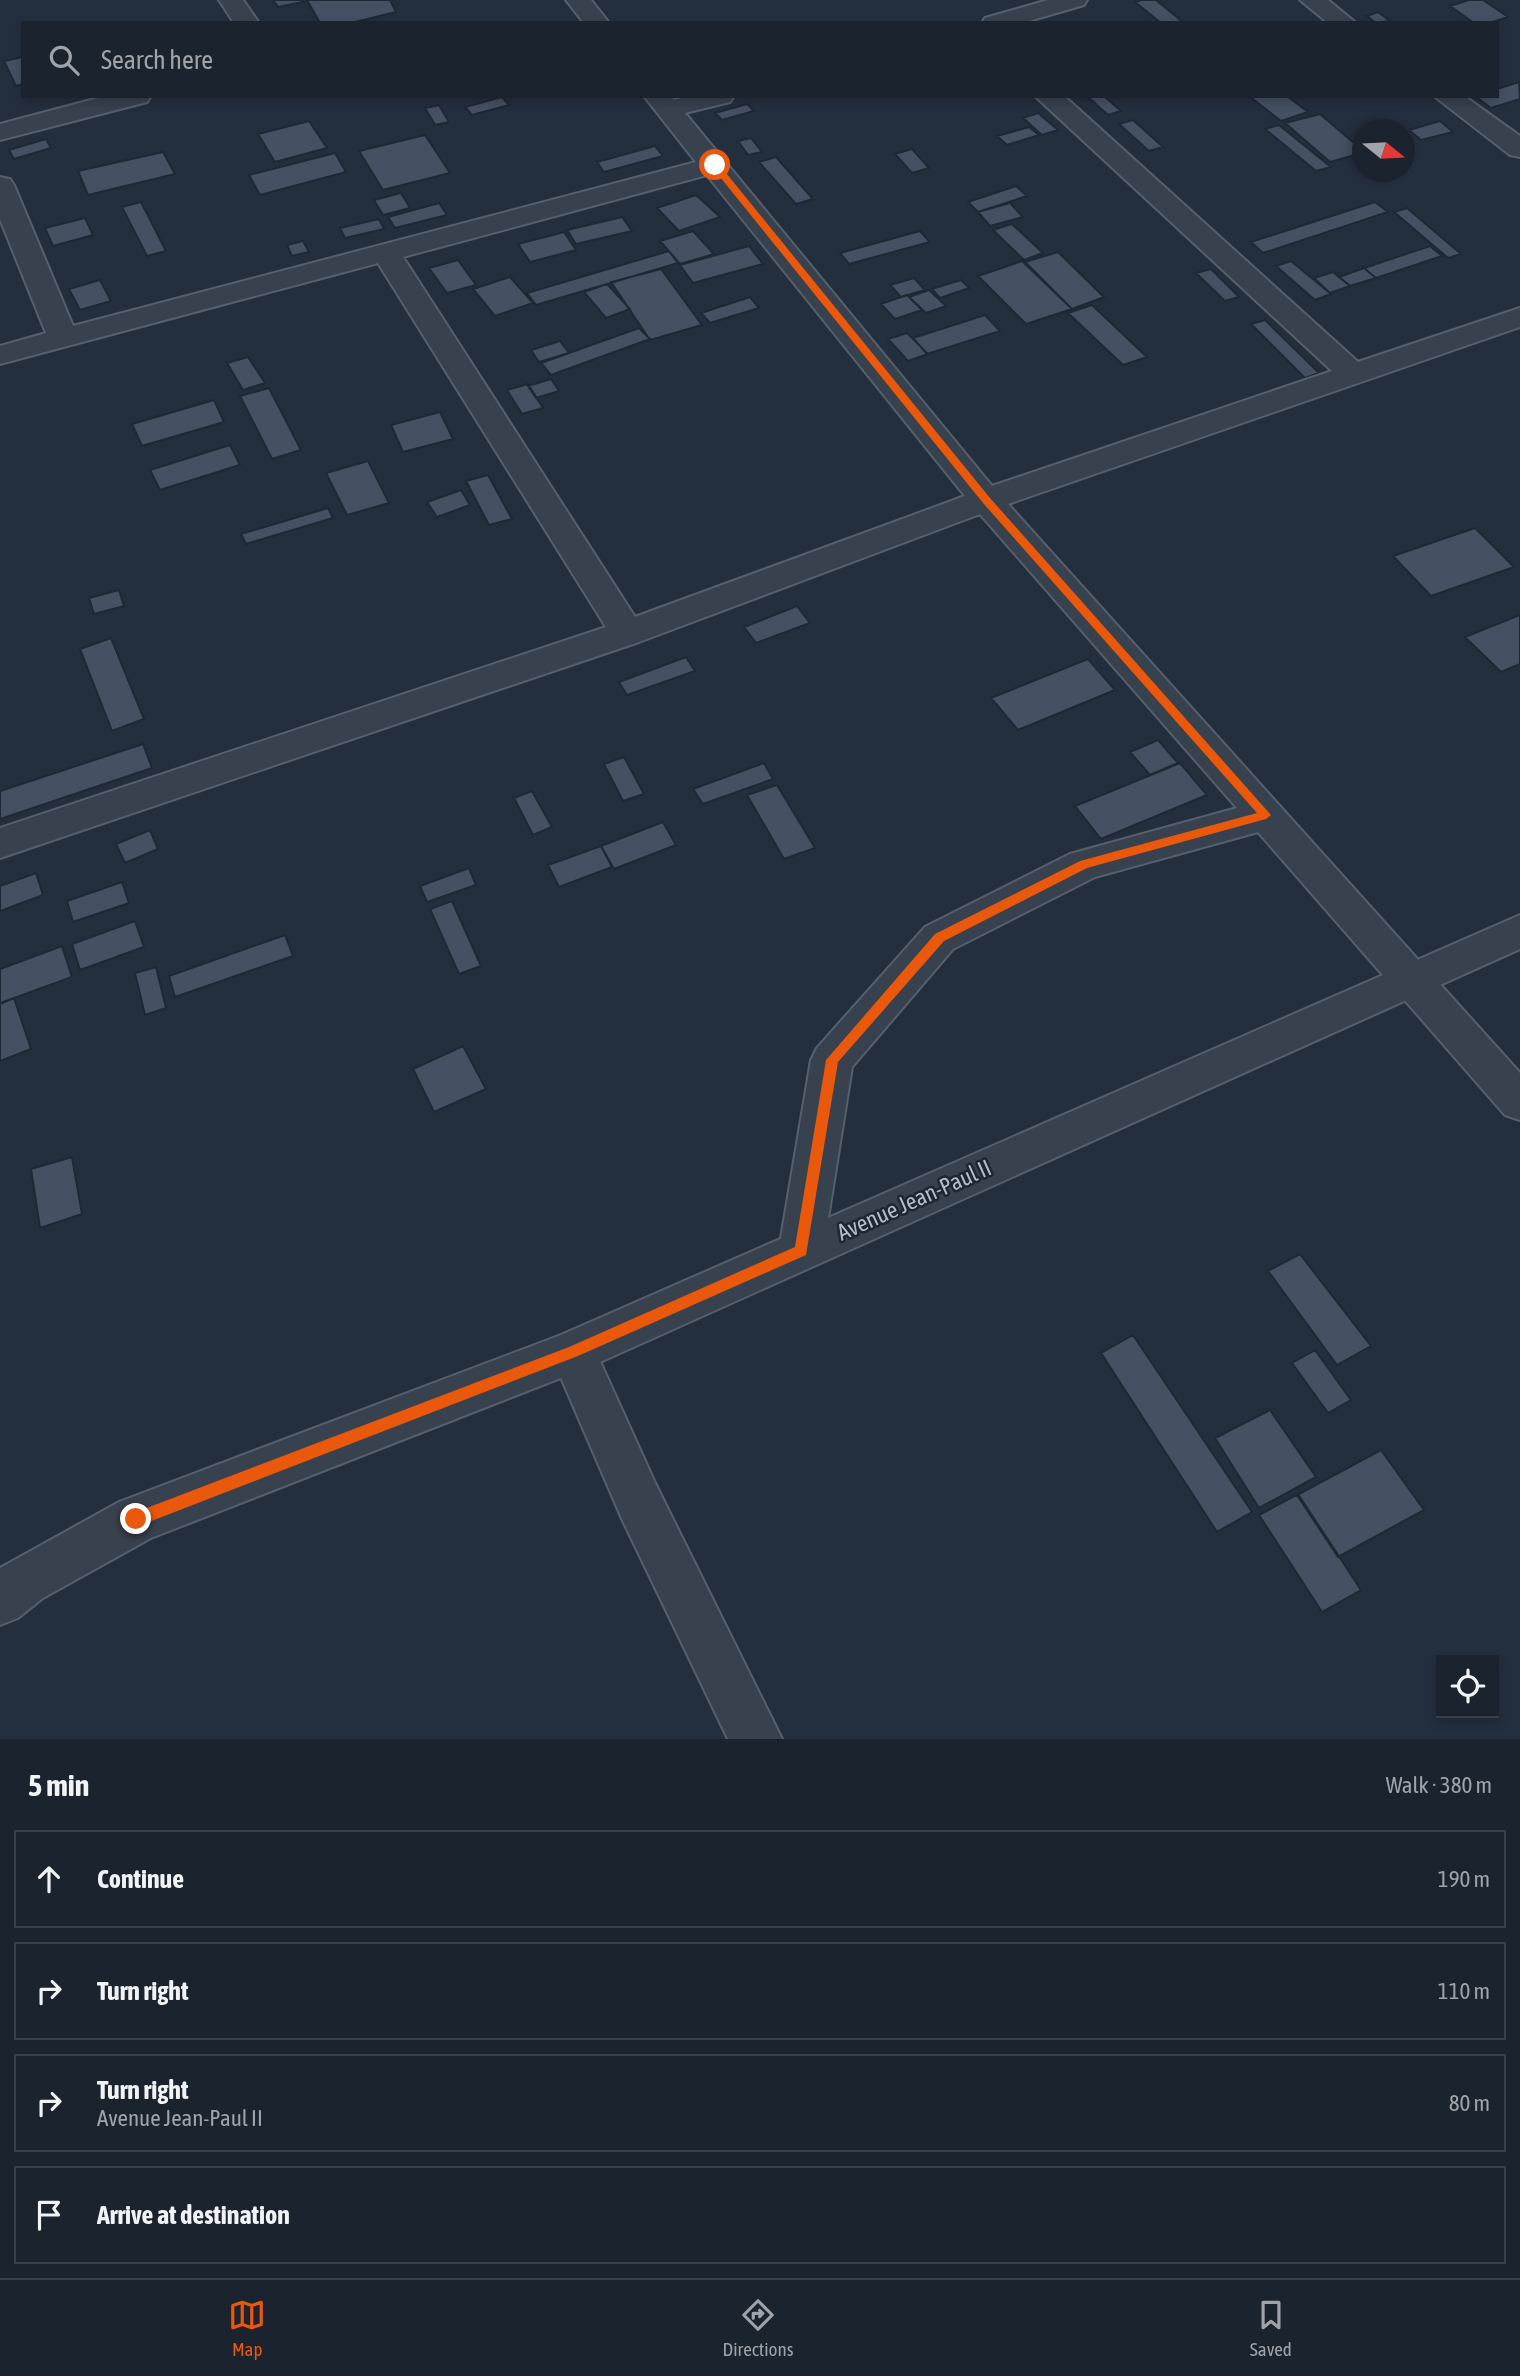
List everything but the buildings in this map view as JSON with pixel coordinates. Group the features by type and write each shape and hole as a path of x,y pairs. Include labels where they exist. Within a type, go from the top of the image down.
{"street":[{"path":"231,0 246,21"},
{"path":"578,0 595,21"},
{"path":"1001,21 1075,0"},
{"path":"1312,0 1341,21"},
{"path":"0,132 130,98"},
{"path":"662,103 703,98"},
{"path":"1050,98 1354,375"},
{"path":"1450,98 1520,149"},
{"path":"662,103 986,500 1520,1102"},
{"path":"0,355 715,165"},
{"path":"0,185 62,337"},
{"path":"384,251 626,633"},
{"path":"0,843 626,633 986,500 1520,317"},
{"path":"801,1250 832,1060 939,937 1084,864 1266,815"},
{"name":"Avenue Jean-Paul II","path":"0,1600 25,1580 136,1519 573,1352 1520,931"},
{"path":"573,1352 639,1502 756,1739"}],"route":[{"path":"136,1519 573,1352 801,1250 832,1060 939,937 1084,864 1266,815 986,500 715,165"}]}
